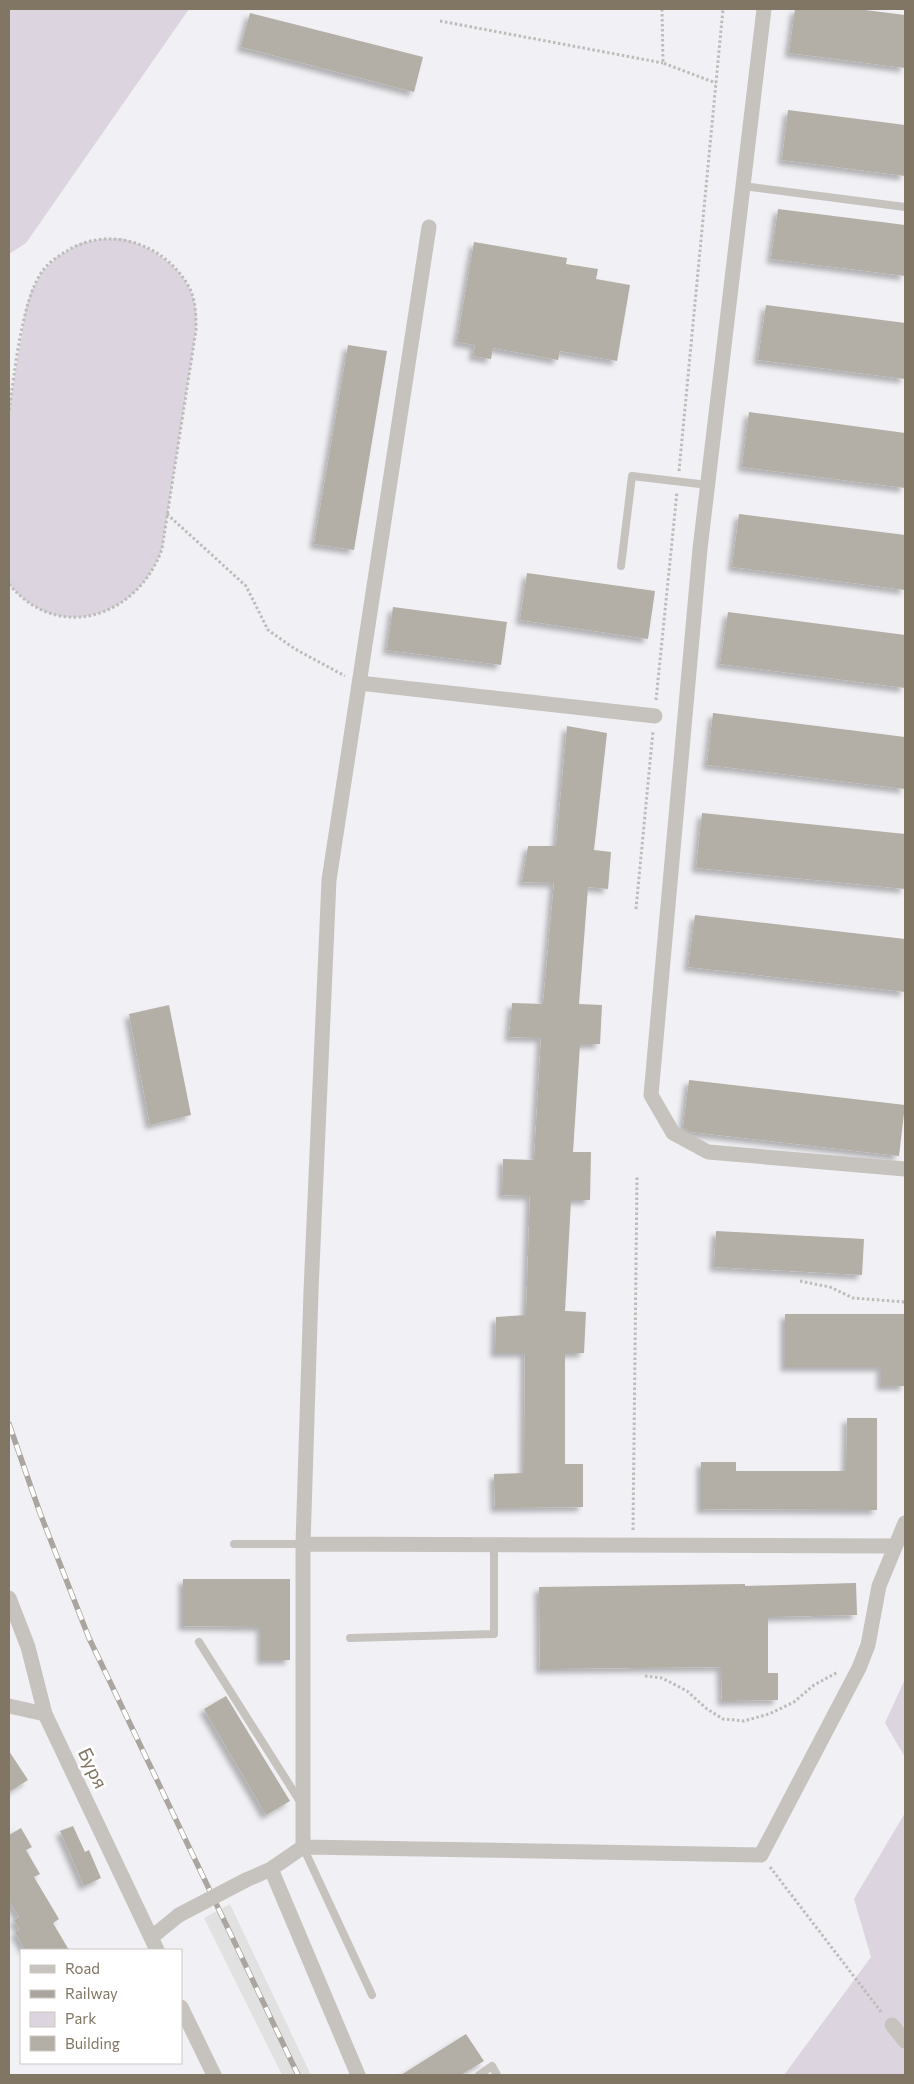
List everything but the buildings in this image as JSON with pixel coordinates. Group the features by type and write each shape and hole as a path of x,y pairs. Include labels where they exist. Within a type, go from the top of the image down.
{"street":[{"path":"764,9 700,549 651,1095 673,1134 708,1152 905,1169"},
{"path":"304,1847 303,1544 311,1291 329,880 429,227"},
{"path":"359,683 655,716"},
{"path":"155,1944 179,1915 271,1869 304,1847 761,1855 858,1668 868,1645 879,1586 905,1523"},
{"path":"303,1544 895,1546"},
{"name":"Буря","path":"9,1598 28,1646 45,1714 155,1944"},
{"path":"9,1706 45,1714"},
{"path":"271,1869 358,2075"},
{"path":"182,2009 214,2075"},
{"path":"892,2026 905,2041"}],"lane":[{"path":"743,186 905,207"},
{"path":"621,566 632,476 678,483 708,485"},
{"path":"234,1544 303,1544"},
{"path":"350,1638 494,1634 494,1545"},
{"path":"198,1642 303,1807"},
{"path":"304,1847 372,1995"},
{"path":"479,2075 492,2066 498,2075"}],"path":[{"path":"662,9 663,63"},
{"path":"636,908 723,9"},
{"path":"440,21 663,63 716,83"},
{"path":"9,410 26,308 31,292 42,272 57,257 81,243 121,238 154,250 181,276 190,290 196,310 196,330 162,549 157,563 148,578 133,595 115,607 97,614 82,616 52,615 35,608 17,594 9,584"},
{"path":"167,514 246,586 268,630 295,650 359,683"},
{"path":"633,1545 636,1176"},
{"path":"800,1281 830,1287 853,1298 905,1302"},
{"path":"645,1676 662,1678 687,1690 707,1709 723,1719 744,1721 769,1714 794,1702 814,1685 838,1672 858,1668"},
{"path":"761,1855 892,2026"}],"shaded area":[{"path":"230,1904 311,2075 282,2075 204,1918"}],"green space":[{"path":"9,9 189,9 26,243 9,254"},
{"path":"121,238 134,242 159,255 179,273 193,296 196,330 162,549 151,572 135,592 116,606 95,614 73,617 50,613 29,603 9,584 9,410 26,308 31,292 42,272 57,257 81,243"},
{"path":"905,1679 905,1757 885,1723"},
{"path":"905,1813 905,2075 784,2075 871,1957 854,1899"}],"railway":[{"path":"9,1424 40,1513 89,1638 298,2075"}]}
